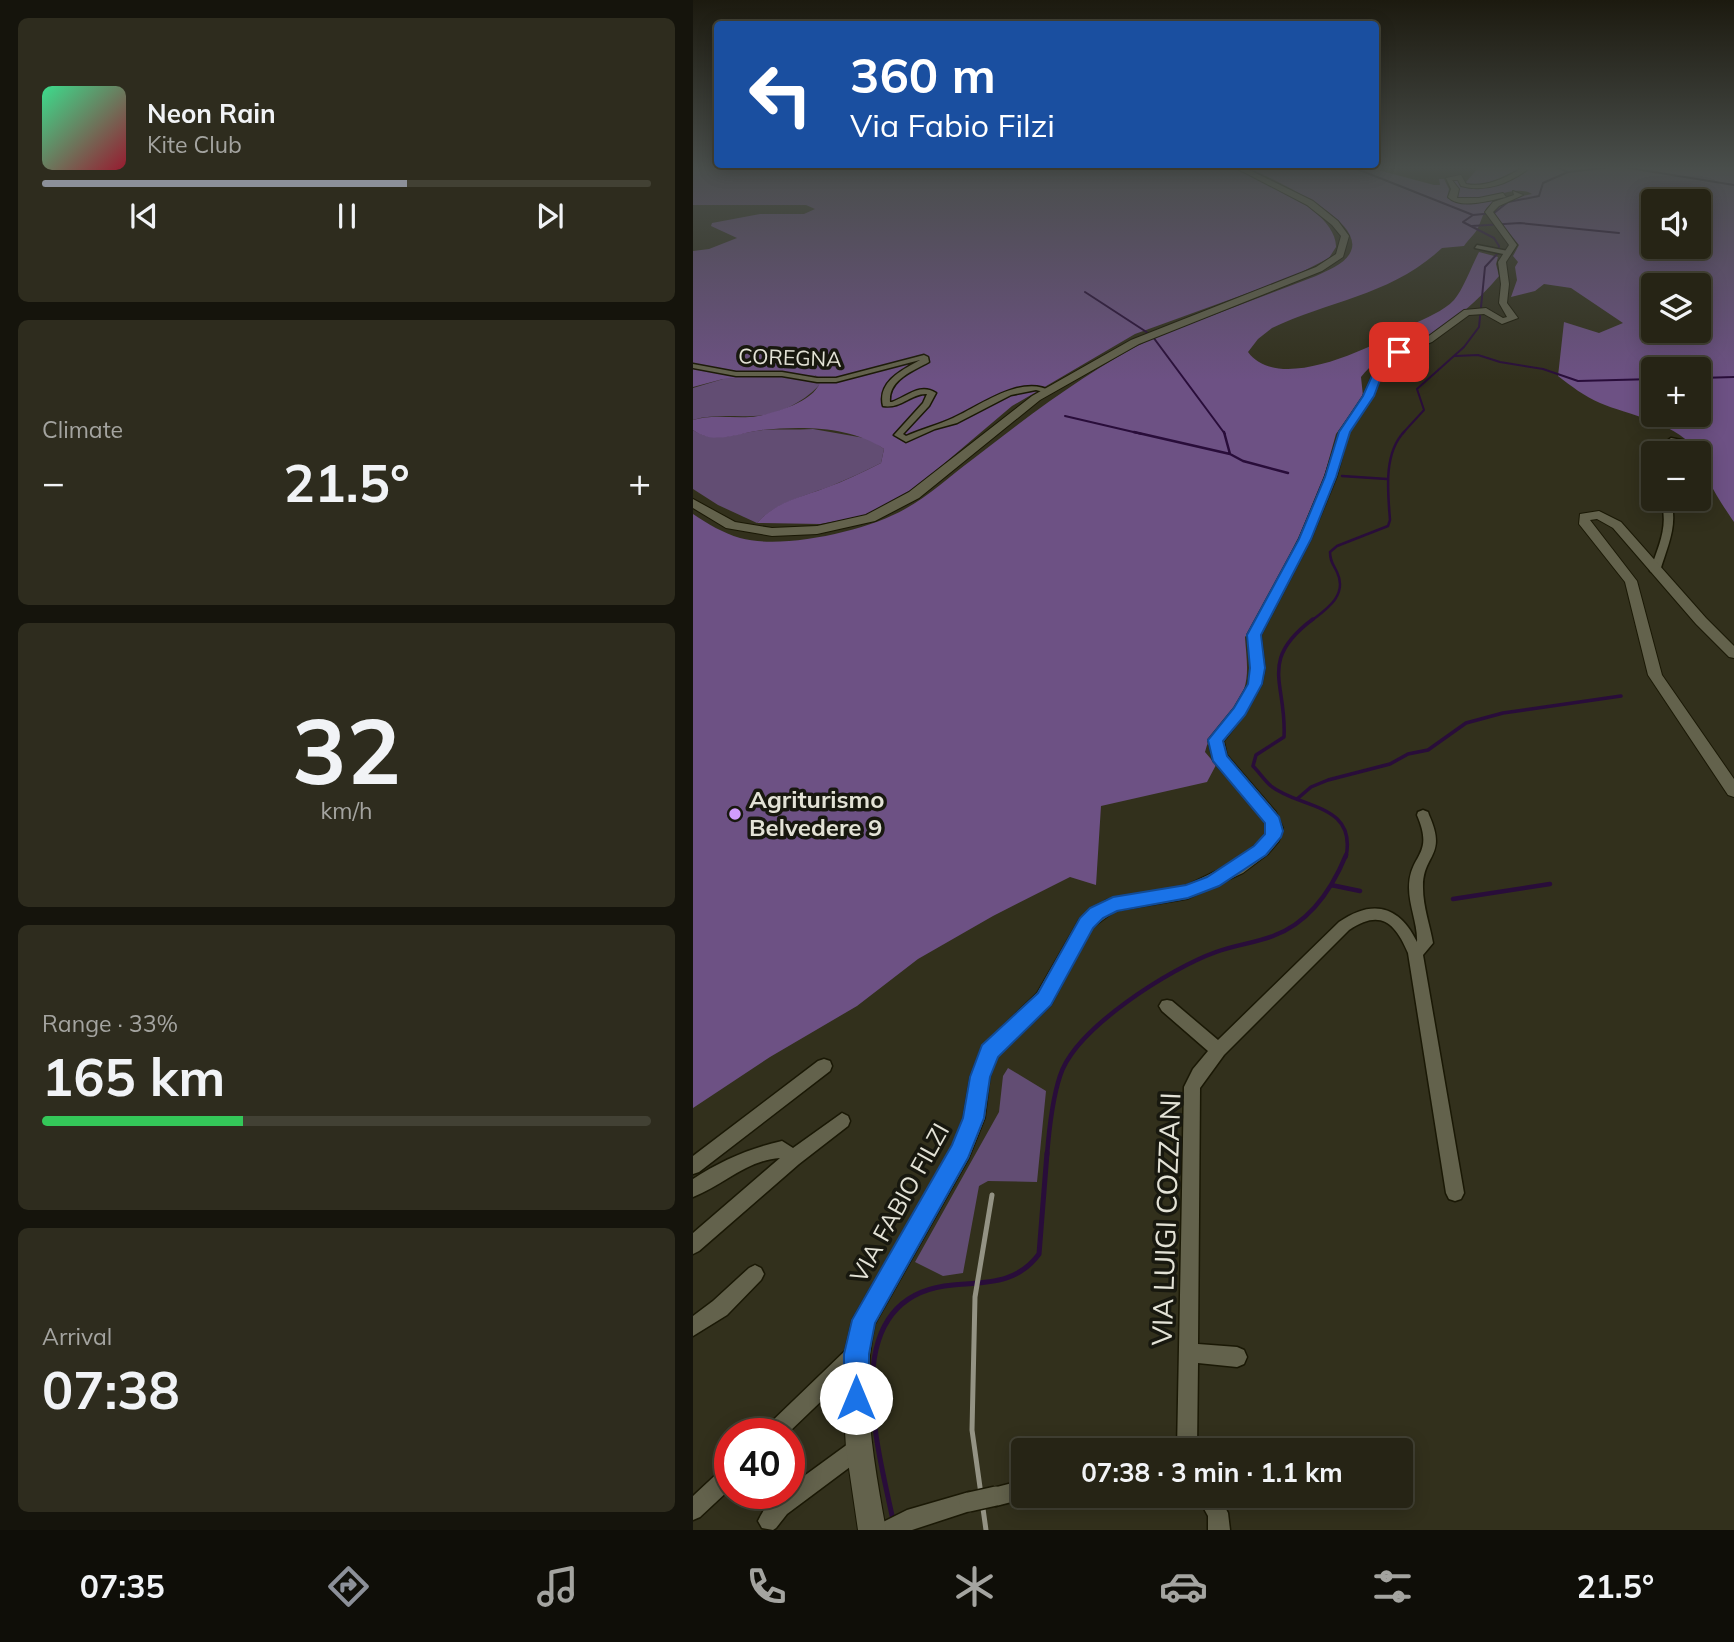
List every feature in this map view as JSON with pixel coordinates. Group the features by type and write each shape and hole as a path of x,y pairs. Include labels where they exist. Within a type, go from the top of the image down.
{"main road":[{"path":"693,503 731,524 760,531 800,532 854,523 887,511 913,495 1047,391 1135,342 1328,265 1340,255 1344,238"}],"street":[{"name":"VIA FABIO FILZI","path":"872,1530 859,1448 856,1398 856,1354 864,1320 969,1133 980,1077 989,1052 1044,999 1086,923 1097,913 1113,905 1188,891 1213,881 1260,850 1272,837 1275,826 1270,817 1219,757 1216,745 1218,736 1240,711 1255,684 1258,668 1254,635 1305,539 1331,477 1344,432 1369,396 1378,371 1399,352 1429,340 1478,311 1502,321 1513,318 1504,309 1501,294 1506,285 1502,251 1512,242 1509,238"},
{"path":"1477,247 1502,251"},
{"name":"COREGNA","path":"693,366 724,373 782,374 836,380 924,357 926,360 888,384 884,396 886,404 892,405 921,391 932,393 898,435 907,439 932,427 954,421 1009,393 1036,388 1047,391"},
{"path":"1655,571 1662,545 1669,534 1666,511"},
{"path":"1734,654 1655,571 1612,521 1594,514 1583,519 1631,581 1655,675 1734,791"},
{"path":"1415,953 1426,943 1416,886 1433,845 1430,828 1423,815"},
{"name":"VIA LUIGI COZZANI","path":"1187,1438 1192,1087 1218,1050 1353,918 1374,913 1396,921 1408,935 1415,953 1455,1193"},
{"path":"1167,1006 1218,1050"},
{"path":"693,1166 824,1066"},
{"path":"693,1245 793,1158 842,1121"},
{"path":"693,1189 767,1151 782,1149 793,1158"},
{"path":"693,1327 720,1308 755,1274"},
{"path":"1188,1353 1237,1357"},
{"path":"790,1418 856,1354"},
{"path":"769,1521 780,1507 859,1448"},
{"path":"693,1510 714,1490"},
{"path":"897,1525 969,1502 1011,1493"},
{"path":"1215,1508 1218,1513 1219,1530"}],"shaded area":[{"path":"736,238 1334,238 1336,247 1329,258 1292,277 1135,334 1012,406 914,489 883,509 865,516 820,524 757,523 780,505 881,463 884,449 857,436 825,429 762,430 718,438 701,435 693,430 693,420 701,418 750,417 785,408 812,394 821,379 815,375 723,379 693,387 693,251 709,249"},
{"path":"1470,238 1464,246 1442,248 1423,264 1382,287 1272,328 1258,339 1248,352 1263,364 1282,369 1304,368 1329,362 1376,344 1450,304 1461,290 1479,252 1498,257 1496,264 1499,276 1483,294 1445,326 1425,339 1384,357 1361,377 1363,396 1336,434 1323,480 1299,536 1256,623 1245,637 1247,667 1243,693 1207,746 1205,752 1216,765 1207,782 1101,806 1096,885 1070,877 993,916 918,959 857,1006 770,1057 693,1108 693,514 740,538 778,542 847,531 889,517 923,498 1016,426 1105,364 1153,338 1336,266 1349,256 1351,239"},
{"path":"1514,238 1641,238 1641,259 1711,259 1711,238 1734,238 1734,522 1711,485 1711,441 1688,441 1665,427 1711,427 1711,357 1641,357 1641,418 1594,400 1558,376 1564,322 1599,333 1623,323 1571,288 1544,284 1535,291 1511,297 1517,280 1515,267 1518,262 1513,256 1519,245"},
{"path":"815,375 821,379 814,391 780,411 762,415 715,416 693,420 693,388 723,379"},
{"path":"813,429 870,439 884,449 881,463 782,505 757,523 718,505 693,489 693,430 709,437 718,437 763,430"},
{"path":"1008,1068 1046,1091 1037,1182 988,1181 979,1186 963,1273 943,1276 915,1262 999,1112 1003,1076"}],"waterway":[{"path":"1402,434 1424,410 1417,389 1464,347 1479,327 1485,267 1498,253 1499,246 1494,238"},
{"path":"1085,292 1148,333"},
{"path":"1153,337 1224,433"},
{"path":"1455,356 1478,355 1500,362 1543,369 1578,381 1641,379"},
{"path":"1711,378 1734,377"},
{"path":"1065,416 1142,434"},
{"path":"1134,432 1230,454"},
{"path":"1311,621 1334,601 1340,588 1340,580 1330,552 1337,546 1388,526 1390,462 1397,441 1404,432"},
{"path":"1224,433 1230,454"},
{"path":"1230,454 1243,461 1288,473"},
{"path":"1342,476 1387,479"},
{"path":"1297,799 1271,786 1253,766 1256,755 1284,737 1280,661 1285,648 1296,634 1313,619"},
{"path":"1297,799 1311,787 1328,780 1390,764 1408,754 1428,750 1466,723 1503,713 1621,696"},
{"path":"1297,799 1335,817 1343,826 1347,839 1346,857"},
{"path":"1047,1155 1053,1105 1060,1076 1069,1058 1084,1039 1127,1002 1175,971 1216,952 1273,936 1298,923 1326,892 1346,855"},
{"path":"1453,899 1550,884"},
{"path":"1331,885 1360,891"},
{"path":"893,1520 874,1415 872,1378 878,1344 891,1315 916,1295 953,1285 1001,1280 1021,1271 1039,1254 1047,1153"}],"railway":[{"path":"986,1530 972,1430 975,1297 992,1195"}],"place":[{"name":"Agriturismo Belvedere 9","path":"735,814"}],"route":[{"path":"856,1398 856,1354 864,1320 961,1151 974,1118 980,1077 989,1052 1044,999 1086,923 1097,913 1113,905 1188,891 1213,881 1260,850 1272,837 1275,831 1273,821 1219,757 1216,740 1240,711 1255,684 1258,668 1254,635 1305,539 1331,477 1344,432 1369,396 1378,371 1399,352"}]}
